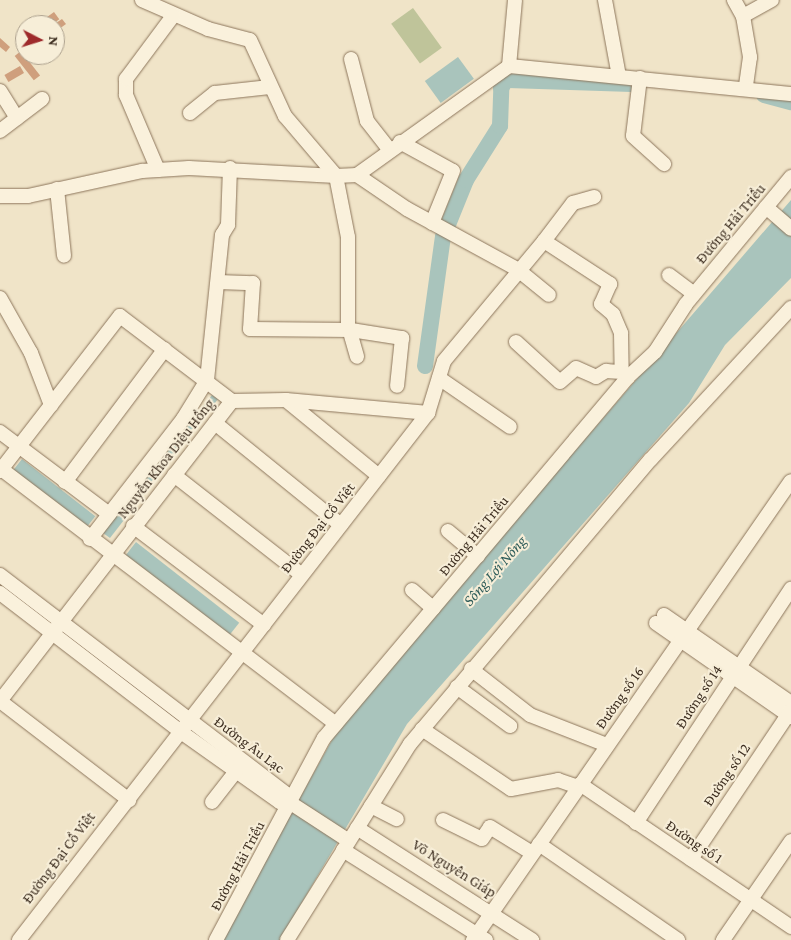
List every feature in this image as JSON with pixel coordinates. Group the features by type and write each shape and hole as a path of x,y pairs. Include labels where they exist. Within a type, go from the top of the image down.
{"street":[{"path":"142,0 173,16 250,40 285,116 336,176 348,237 351,330 356,356"},
{"path":"509,66 515,0"},
{"path":"606,0 619,76"},
{"path":"734,0 743,16 750,57 746,87"},
{"path":"743,16 772,0"},
{"path":"158,170 126,95 126,79 173,16"},
{"path":"351,59 367,121 395,146 453,172 440,227"},
{"path":"0,196 57,189 158,170 230,168 336,176 357,175 509,66 746,87 791,94"},
{"path":"640,78 633,136 664,164"},
{"path":"190,113 215,93 270,87"},
{"path":"0,91 18,118"},
{"path":"0,131 42,99"},
{"path":"90,539 108,513 184,419 207,380 222,235 228,225 230,168"},
{"path":"357,175 440,227 517,269 549,295"},
{"name":"Đường Hải Triều","path":"216,940 336,724 478,556 625,375 656,352 694,294 770,210 791,177"},
{"path":"57,189 64,256"},
{"name":"Đường Đại Cồ Việt","path":"31,940 119,821 129,800 428,413 444,362 517,269 574,203 594,197"},
{"path":"770,210 791,229"},
{"path":"516,342 560,382 576,368 596,377 606,371 625,375 621,333 613,314 601,304 610,284 544,240"},
{"path":"669,275 694,294"},
{"path":"218,282 253,283 250,329 351,330 402,338 397,386"},
{"path":"0,298 32,353 51,405"},
{"path":"287,940 344,842 357,828 422,729 651,459 791,308"},
{"path":"232,401 207,380 120,316 0,469 112,556 336,724"},
{"path":"65,482 166,350"},
{"path":"438,378 510,427"},
{"path":"286,400 379,476"},
{"name":"Nguyễn Khoa Diệu Hồng","path":"0,701 133,526 232,401 286,400 428,413"},
{"path":"215,423 341,525"},
{"path":"0,432 108,513"},
{"path":"174,475 302,575"},
{"name":"Đường số 16","path":"479,938 492,912 791,481"},
{"path":"133,526 264,625"},
{"path":"448,531 478,556"},
{"name":"Đường Âu Lạc","path":"0,575 286,794 291,804"},
{"path":"412,590 433,608"},
{"name":"Đường số 14","path":"636,823 735,671 791,590"},
{"name":"Đường Âu Lạc","path":"0,593 52,635 181,732 280,802 291,804"},
{"path":"660,619 790,711"},
{"path":"471,669 530,715 607,745"},
{"path":"456,687 510,726"},
{"path":"0,701 129,800"},
{"name":"Đường số 12","path":"691,858 790,711"},
{"name":"Đường số 1","path":"422,729 511,788 558,780 579,786 691,858 791,926"},
{"path":"212,802 236,771"},
{"name":"Đường Đại Cồ Việt","path":"19,940 111,815 129,800"},
{"path":"291,804 479,938"},
{"path":"371,806 397,819"},
{"path":"443,820 482,840 490,827 536,848 678,940"},
{"name":"Võ Nguyên Giáp","path":"357,828 492,912 532,940"},
{"path":"723,940 791,841"}],"green space":[{"path":"413,8 442,48 420,64 391,24"}],"water":[{"path":"458,57 474,79 441,103 425,81"},
{"name":"Sông Lợi Nông","path":"791,200 791,278 725,345 689,403 407,724 280,940 221,940 343,720"},
{"path":"212,395 218,399 110,538 103,533"},
{"path":"22,459 95,516 87,527 13,470"},
{"path":"136,542 239,623 228,637 125,556"}],"building":[{"path":"0,38 10,47 6,52 0,47"},
{"path":"22,65 32,65 40,75 34,80"},
{"path":"20,66 24,73 8,82 4,75"}],"waterway":[{"path":"425,366 443,237 466,180 500,126 501,88 506,80 632,84"},
{"path":"764,95 791,102"}]}
